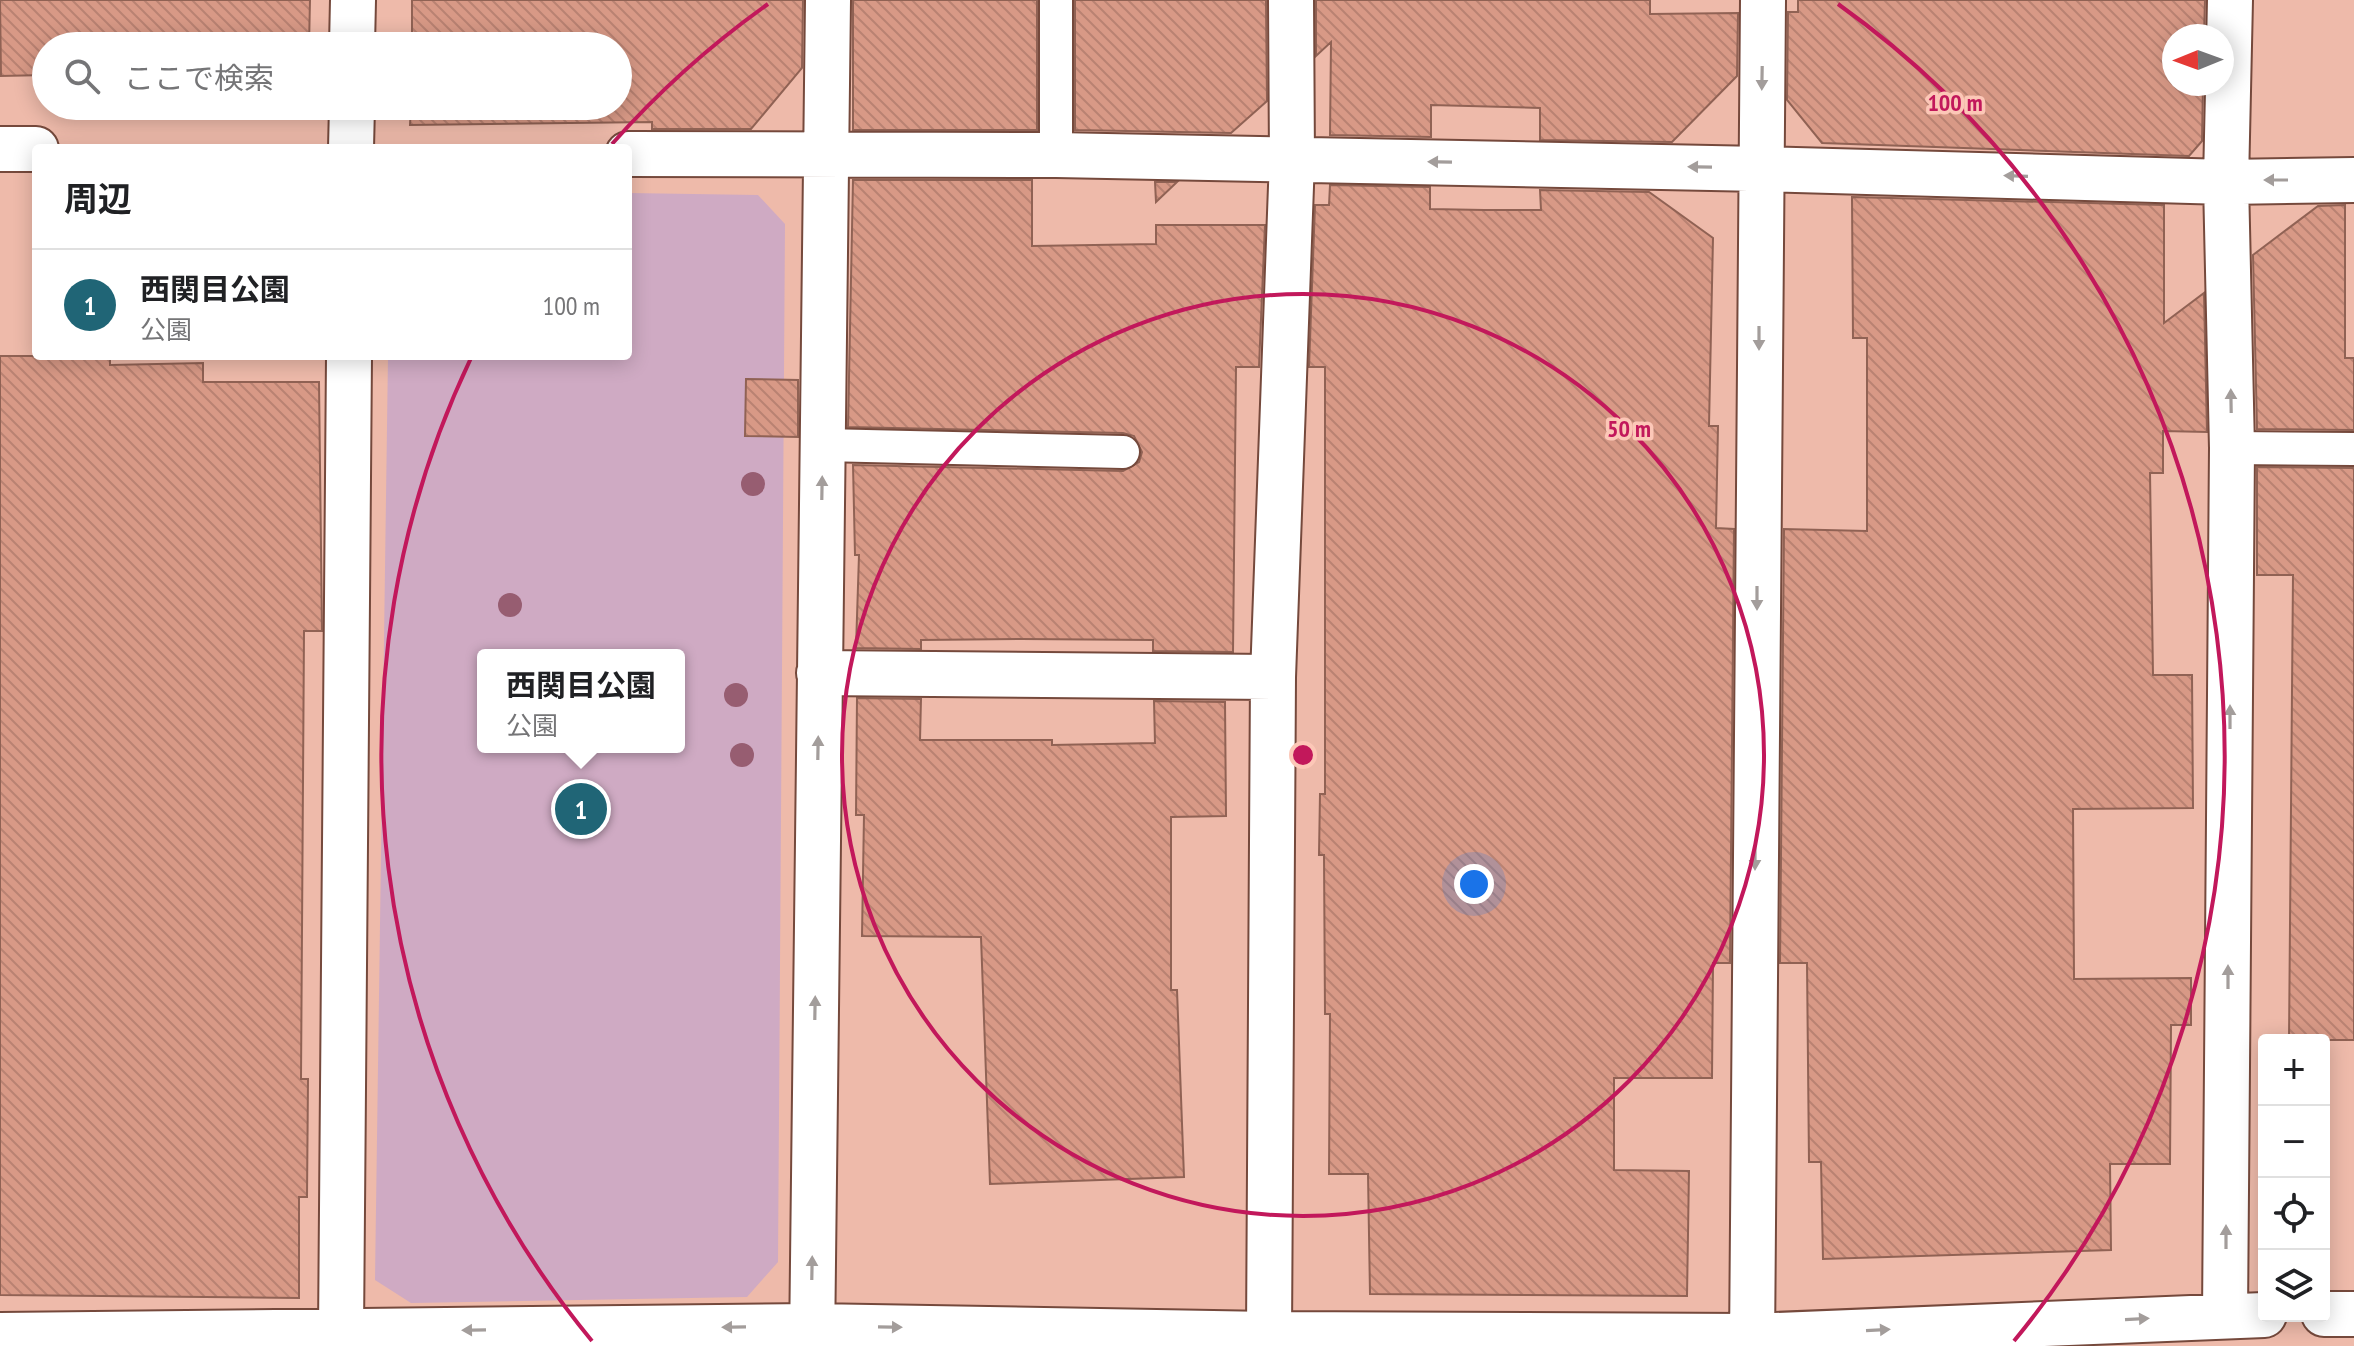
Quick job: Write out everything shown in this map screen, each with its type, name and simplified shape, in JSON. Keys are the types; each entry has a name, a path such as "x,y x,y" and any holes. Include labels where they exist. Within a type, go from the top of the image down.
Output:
{"street":[{"path":"352,32 353,0"},
{"path":"812,1336 819,673 829,155 828,0"},
{"path":"1269,1334 1273,677 1292,159 1291,0"},
{"path":"1752,1341 1763,0"},
{"path":"0,1335 341,1332 812,1336 1269,1334 1752,1341 2244,1315 2226,182 2230,0"},
{"path":"351,144 352,120"},
{"path":"0,149 32,149"},
{"path":"632,154 1056,155 2226,182 2354,180"},
{"path":"341,1332 349,360"},
{"path":"819,673 1273,677"},
{"path":"2330,1314 2354,1314"}],"lane":[{"path":"1056,0 1056,155"},
{"path":"823,445 1123,452"},
{"path":"2232,448 2354,449"}],"shaded area":[{"path":"632,193 758,195 785,224 778,1262 747,1297 411,1303 375,1280 388,360 632,360"}],"building":[{"path":"0,0 310,0 309,32 32,32 32,75 1,76"},
{"path":"412,0 803,0 802,68 751,129 652,129 652,122 410,125 410,120 632,120 632,32 412,32"},
{"path":"853,0 1037,0 1037,130 853,130"},
{"path":"1075,0 1266,0 1267,101 1231,133 1075,130"},
{"path":"1316,0 1650,0 1650,14 1738,13 1737,76 1672,142 1540,140 1540,108 1431,105 1431,137 1330,135 1331,42 1316,56"},
{"path":"1798,0 2205,0 2204,24 2162,24 2162,96 2203,96 2202,141 2189,156 1822,143 1787,100 1788,12 1798,12"},
{"path":"853,180 1032,180 1032,246 1156,244 1156,225 1265,225 1259,367 1236,367 1233,652 1153,651 1153,640 921,640 921,649 856,648 859,555 855,555 853,465 1123,471 1139,462 1142,452 1134,436 1123,433 848,427"},
{"path":"1155,182 1177,182 1156,202"},
{"path":"1330,185 1430,187 1430,209 1541,210 1540,190 1649,192 1713,238 1709,426 1718,426 1716,528 1734,529 1730,963 1713,963 1712,1078 1614,1078 1614,1170 1689,1171 1687,1296 1370,1294 1368,1174 1329,1174 1330,1014 1325,1014 1324,855 1319,855 1320,794 1325,794 1325,367 1309,367 1315,205 1329,205"},
{"path":"1852,197 2164,205 2164,323 2204,293 2207,432 2163,431 2163,473 2150,473 2153,675 2192,675 2193,808 2073,809 2074,979 2191,978 2191,1025 2171,1025 2170,1164 2110,1164 2111,1250 1823,1259 1821,1162 1809,1162 1807,963 1780,963 1784,529 1867,531 1867,338 1853,338"},
{"path":"2345,205 2345,358 2354,358 2354,430 2257,429 2253,255 2318,206"},
{"path":"0,356 32,356 32,360 110,360 110,365 203,363 203,382 319,382 322,631 304,631 301,1079 308,1079 307,1197 299,1197 299,1298 0,1295"},
{"path":"746,379 798,380 798,437 745,436"},
{"path":"2257,467 2354,468 2354,1040 2330,1040 2330,1034 2289,1034 2293,575 2257,575"},
{"path":"857,698 921,699 920,740 1052,740 1052,745 1155,743 1154,701 1225,702 1226,816 1171,817 1171,990 1177,990 1184,1177 990,1184 981,937 862,936 864,815 856,815"}],"place":[{"name":"西関目公園","path":"581,809"}]}
